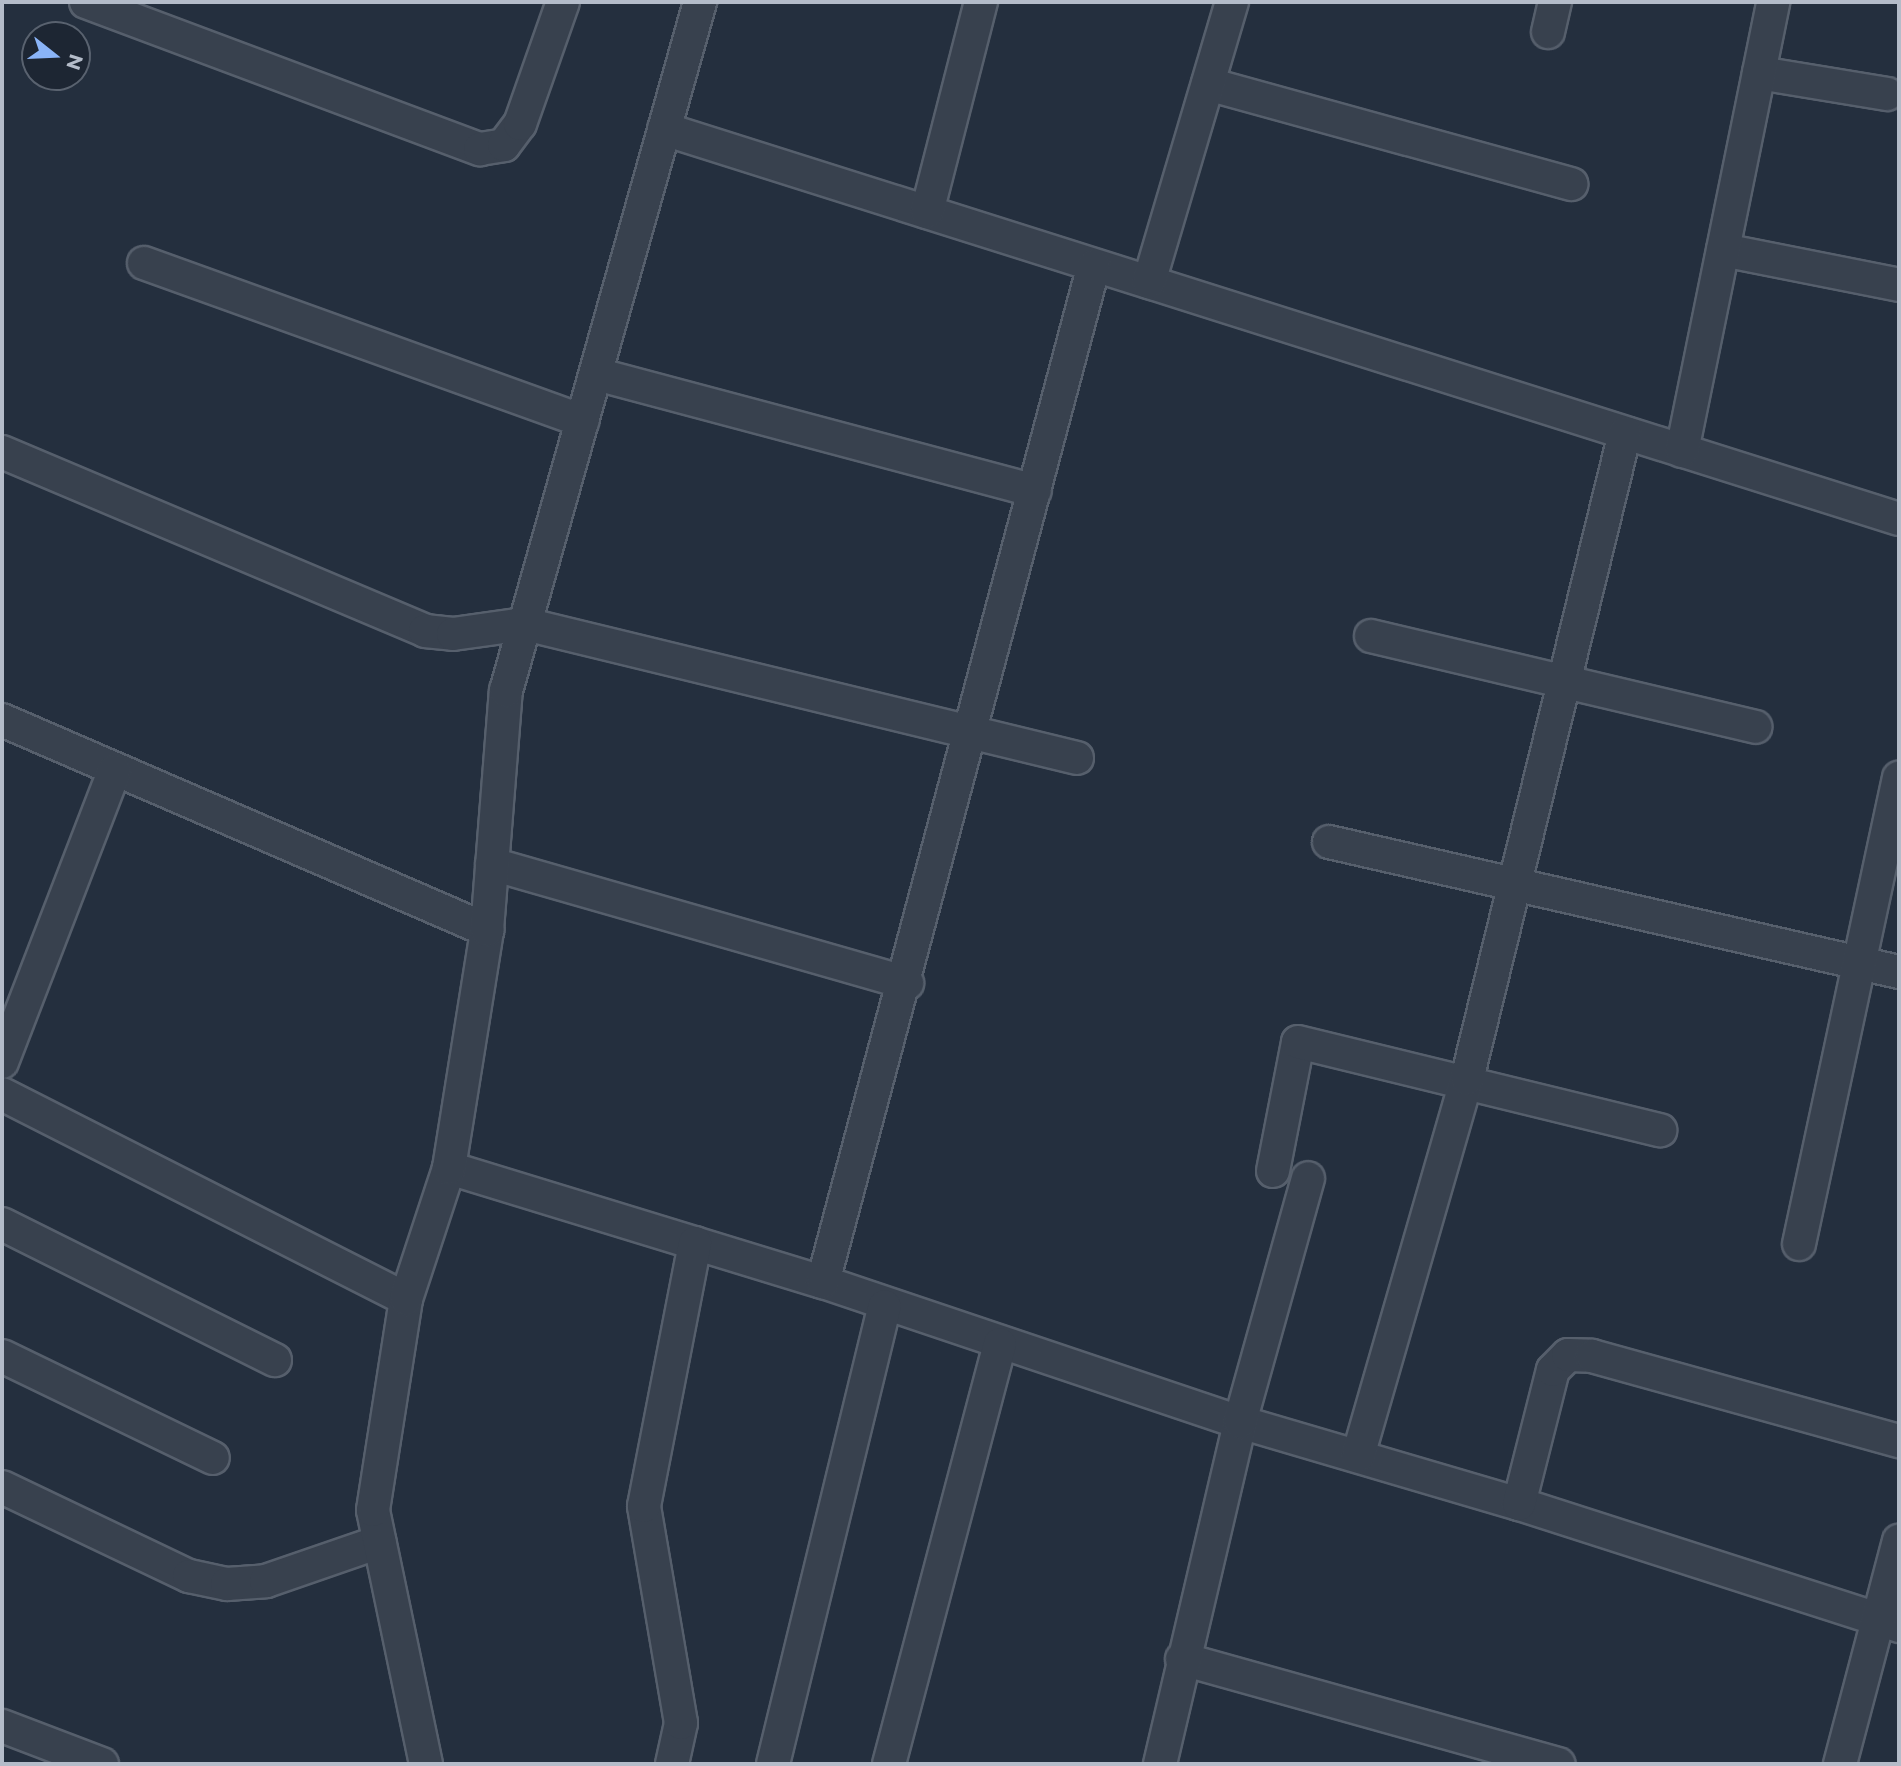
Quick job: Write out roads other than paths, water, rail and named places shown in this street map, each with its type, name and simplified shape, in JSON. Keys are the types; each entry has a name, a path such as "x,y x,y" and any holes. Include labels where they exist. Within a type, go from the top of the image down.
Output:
{"street":[{"path":"86,2 480,149 504,145 520,124 564,2"},
{"path":"426,1764 373,1510 406,1299 449,1168 487,930 506,691 700,2"},
{"path":"927,212 981,2"},
{"path":"1149,282 1232,2"},
{"path":"1682,451 1773,2"},
{"path":"1759,73 1887,94"},
{"path":"1208,84 1572,184"},
{"path":"664,129 1899,519"},
{"path":"1723,250 1899,285"},
{"path":"144,263 582,421"},
{"path":"823,1282 906,983 1094,265"},
{"path":"596,374 1035,491"},
{"path":"1359,1457 1467,1079 1625,433"},
{"path":"2,452 425,631 453,634 525,624 1077,758"},
{"path":"1371,636 1564,679 1755,727"},
{"path":"2,720 114,771 487,930"},
{"path":"2,1062 114,771"},
{"path":"1799,1244 1899,778"},
{"path":"1329,842 1516,881 1899,972"},
{"path":"492,864 906,983"},
{"path":"1273,1171 1298,1042 1467,1079 1660,1130"},
{"path":"2,1094 406,1299"},
{"path":"449,1168 823,1282 885,1306 1240,1422 1519,1504 1889,1623"},
{"path":"1160,1764 1182,1659 1240,1422 1308,1178"},
{"path":"2,1224 275,1360"},
{"path":"673,1764 681,1723 644,1506 695,1243"},
{"path":"773,1764 885,1306"},
{"path":"889,1764 1000,1343"},
{"path":"1519,1504 1553,1370 1568,1355 1592,1356 1899,1441"},
{"path":"2,1356 213,1458"},
{"path":"2,1487 189,1576 227,1584 266,1581 379,1542"},
{"path":"1840,1764 1889,1623 1899,1541"},
{"path":"1182,1659 1559,1764"},
{"path":"2,1726 102,1764"}]}
